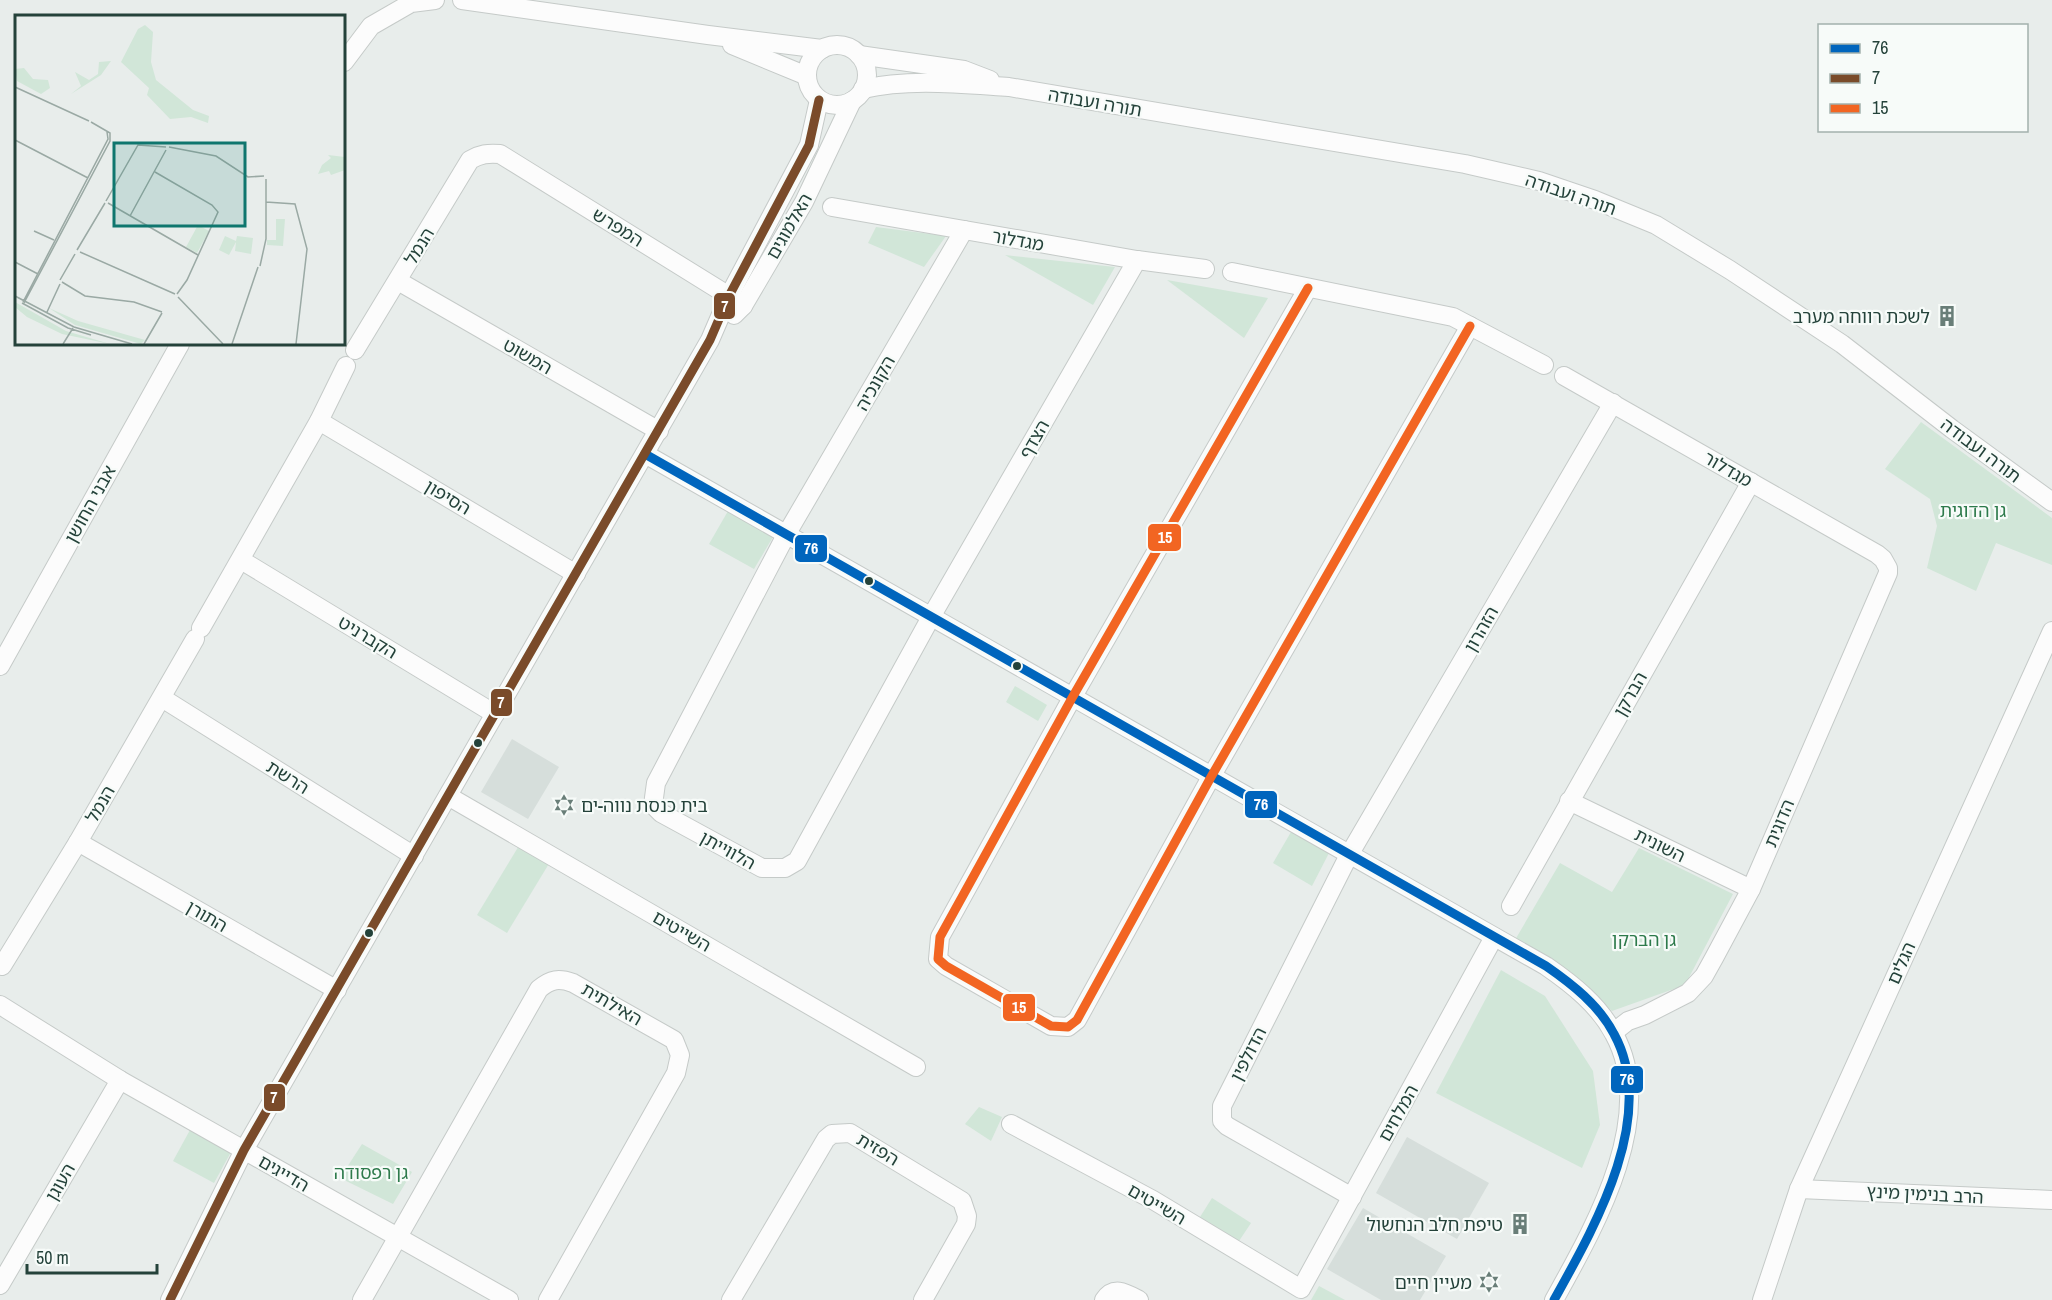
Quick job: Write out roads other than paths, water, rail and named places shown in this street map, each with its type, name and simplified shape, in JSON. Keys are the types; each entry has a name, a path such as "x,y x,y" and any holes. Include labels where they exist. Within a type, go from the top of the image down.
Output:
{"street":[{"path":"345,61 371,26 411,3 435,0"},
{"path":"462,0 822,49"},
{"path":"708,35 807,76"},
{"path":"831,46 842,46 859,55 867,71 858,95 836,105 819,100 808,86 810,60 822,49 831,46"},
{"name":"תורה ועבודה","path":"859,55 964,70 1009,87"},
{"name":"תורה ועבודה","path":"858,95 885,84 1009,87 1465,164 1539,181 1595,200 1656,225 1809,321 2052,502"},
{"name":"האלמוגים","path":"170,1300 244,1150 710,340 804,202 836,131 858,95"},
{"name":"האלמוגים","path":"736,301 809,145 819,100"},
{"name":"המפרש","path":"490,153 500,154 736,301"},
{"name":"הנמל","path":"2,966 162,698 319,421 351,358 470,160 490,153"},
{"name":"מגדלור","path":"832,207 1137,260 1205,269"},
{"name":"הקונכיה","path":"786,535 964,230"},
{"name":"הצדף","path":"931,617 1137,260"},
{"path":"1232,272 1453,317 1544,365"},
{"name":"המשוט","path":"398,281 658,431"},
{"path":"1308,288 1072,698 940,937 938,959 956,972 1051,1026 1068,1027 1077,1020 1211,777 1470,326"},
{"name":"אבני החושן","path":"0,666 179,345"},
{"name":"מגדלור","path":"1564,376 1877,554 1888,568"},
{"name":"הזהרון","path":"1350,855 1613,403"},
{"name":"הסיפון","path":"319,421 576,574"},
{"path":"645,454 1546,966 1571,983 1614,1032 1628,1079 1629,1109 1627,1130 1604,1204 1593,1230 1554,1300"},
{"name":"הברקן","path":"1511,906 1751,482"},
{"name":"הלווייתן","path":"786,535 656,783 653,805 661,813 762,868 785,868 797,861 931,617"},
{"name":"הקברניט","path":"241,560 495,714"},
{"name":"הדוגית","path":"1614,1032 1628,1021 1646,1015 1688,993 1704,976 1751,890 1888,573 1888,568"},
{"name":"הגלים","path":"1762,1300 1799,1189 2052,631"},
{"name":"הרשת","path":"162,698 414,856"},
{"name":"השייטים","path":"448,796 916,1067"},
{"name":"השונית","path":"1569,801 1751,890"},
{"name":"התורן","path":"78,842 337,990"},
{"name":"הדולפין","path":"1350,855 1221,1106 1221,1113 1222,1121 1227,1126 1352,1197"},
{"name":"המלחים","path":"1301,1289 1494,937"},
{"name":"האילתית","path":"362,1300 539,989 555,979 573,983 674,1040 680,1055 676,1073 548,1300"},
{"name":"הדייגים","path":"0,1005 120,1080 509,1300"},
{"name":"העוגן","path":"0,1285 120,1080"},
{"name":"השייטים","path":"1011,1124 1152,1200 1301,1289"},
{"name":"הפזית","path":"731,1300 826,1139 832,1134 850,1133 962,1201 966,1224 963,1233 923,1300"},
{"name":"הרב בנימין מינץ","path":"1799,1189 2052,1200"},
{"path":"1104,1300 1113,1292 1120,1291 1139,1300"}],"place":[{"name":"לשכת רווחה מערב","path":"1947,316"},
{"name":"בית כנסת נווה-ים","path":"564,805"},
{"name":"טיפת חלב הנחשול","path":"1520,1224"},
{"name":"מעיין חיים","path":"1489,1282"}],"park label":[{"name":"גן הדוגית","path":"1973,510"},
{"name":"גן הברקן","path":"1644,939"},
{"name":"גן רפסודה","path":"371,1172"}]}
